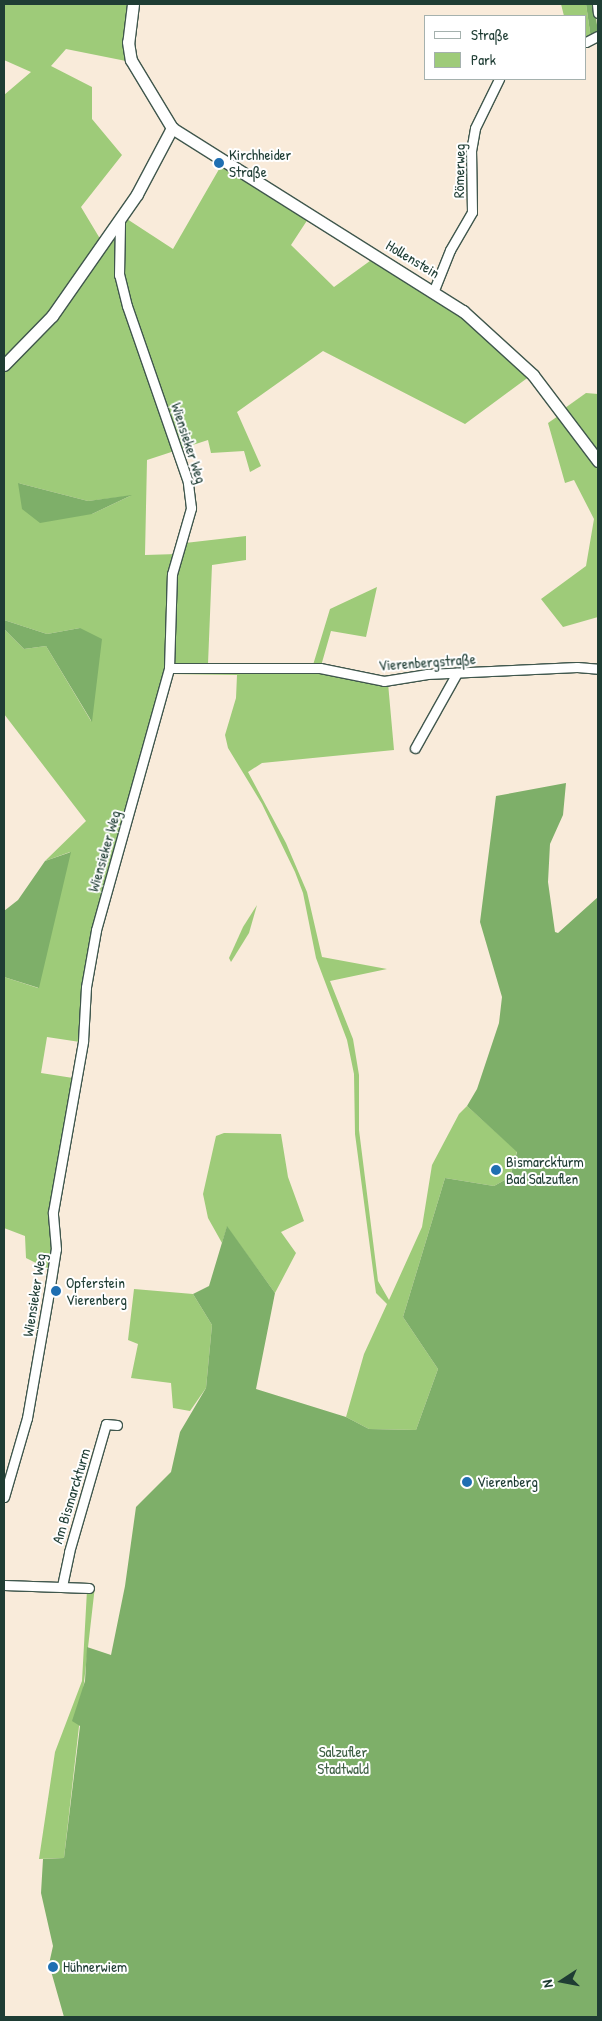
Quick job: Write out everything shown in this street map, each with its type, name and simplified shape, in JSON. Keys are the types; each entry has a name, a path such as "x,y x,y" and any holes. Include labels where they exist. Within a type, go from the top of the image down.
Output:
{"main road":[{"path":"4,365 52,316 120,221 154,167 172,128 131,60 128,42 134,4"},
{"name":"Hollenstein","path":"172,128 434,290 464,311 533,374 598,461"}],"street":[{"path":"597,4 598,13"},
{"name":"Römerweg","path":"434,290 450,250 472,212 471,151 475,128 499,80"},
{"name":"Wiensieker Weg","path":"4,1497 27,1418 50,1286 56,1249 53,1212 82,1046 86,987 96,930 169,668 172,574 192,508 191,492 127,306 119,275 120,221"},
{"name":"Vierenbergstraße","path":"169,668 320,668 384,681 458,673 577,667 598,669"},
{"path":"415,748 458,673"},
{"name":"Am Bismarckturm","path":"62,1586 68,1552 106,1424 117,1425"},
{"path":"4,1585 90,1588"}],"green space":[{"path":"4,4 131,4 126,61 66,49 51,66 92,87 92,119 122,155 81,207 102,242 49,314 4,361 4,95 31,72 4,60"},
{"path":"561,4 586,4 591,39 587,40 587,15 564,15"},
{"path":"586,4 594,4 598,32 591,39"},
{"path":"222,164 308,219 291,245 334,287 374,258 432,291 530,376 465,424 323,351 237,412 261,466 250,472 244,451 211,453 208,440 147,460 145,555 177,554 166,606 167,668 103,901 80,1042 47,1037 41,1073 73,1078 51,1210 53,1249 50,1270 26,1258 25,1236 4,1228 4,977 38,988 70,852 45,861 86,821 4,714 4,629 24,649 46,646 91,721 80,628 47,634 4,620 4,371 54,319 127,219 173,249","holes":["18,483 88,501 130,496 92,514"]},
{"path":"586,393 598,394 598,457 565,408"},
{"path":"561,414 598,468 598,617 563,627 541,599 586,566 594,519 574,480 565,483 548,423"},
{"path":"18,483 88,501 132,495 92,514 40,523 22,509"},
{"path":"246,536 246,560 212,565 208,664 313,665 330,609 377,587 366,637 331,631 321,666 388,683 394,750 262,763 248,772 286,843 307,892 322,957 387,969 330,981 353,1039 359,1075 359,1130 378,1281 389,1300 422,1227 432,1165 459,1114 467,1106 517,1151 510,1177 494,1186 445,1178 403,1317 438,1369 416,1430 369,1429 346,1417 364,1354 387,1304 376,1293 355,1134 354,1074 347,1040 316,958 303,893 295,872 262,804 228,748 225,735 236,698 237,675 170,674 175,578 185,543"},
{"path":"4,620 47,634 80,628 102,639 92,722 46,646 24,649 4,629"},
{"name":"Salzufler Stadtwald","path":"566,783 563,815 550,844 548,882 555,932 558,933 598,897 598,2017 64,2017 49,1964 53,1946 41,1893 43,1859 64,1858 80,1726 72,1721 85,1681 87,1647 111,1655 125,1586 136,1507 171,1472 180,1432 206,1388 212,1325 193,1294 209,1286 227,1226 275,1293 256,1389 346,1417 369,1429 416,1430 438,1369 403,1317 445,1178 494,1186 510,1177 517,1152 467,1106 477,1089 499,1023 502,997 480,922 496,796"},
{"path":"71,852 39,988 4,977 4,911 18,900 45,861"},
{"path":"257,905 249,933 231,962 229,958 243,927"},
{"path":"224,1133 281,1134 288,1177 304,1221 281,1232 296,1253 275,1293 227,1227 222,1243 208,1218 203,1194 216,1136"},
{"path":"134,1289 193,1294 212,1325 206,1388 190,1411 173,1408 171,1383 131,1378 138,1344 128,1340"},
{"path":"59,1583 95,1586 64,1858 39,1859 55,1752 82,1681 87,1590"}],"place":[{"name":"Kirchheider Straße","path":"219,163"},
{"name":"Bismarckturm Bad Salzuflen","path":"496,1170"},
{"name":"Opferstein Vierenberg","path":"56,1291"},
{"name":"Vierenberg","path":"467,1482"},
{"name":"Hühnerwiem","path":"53,1967"}]}
